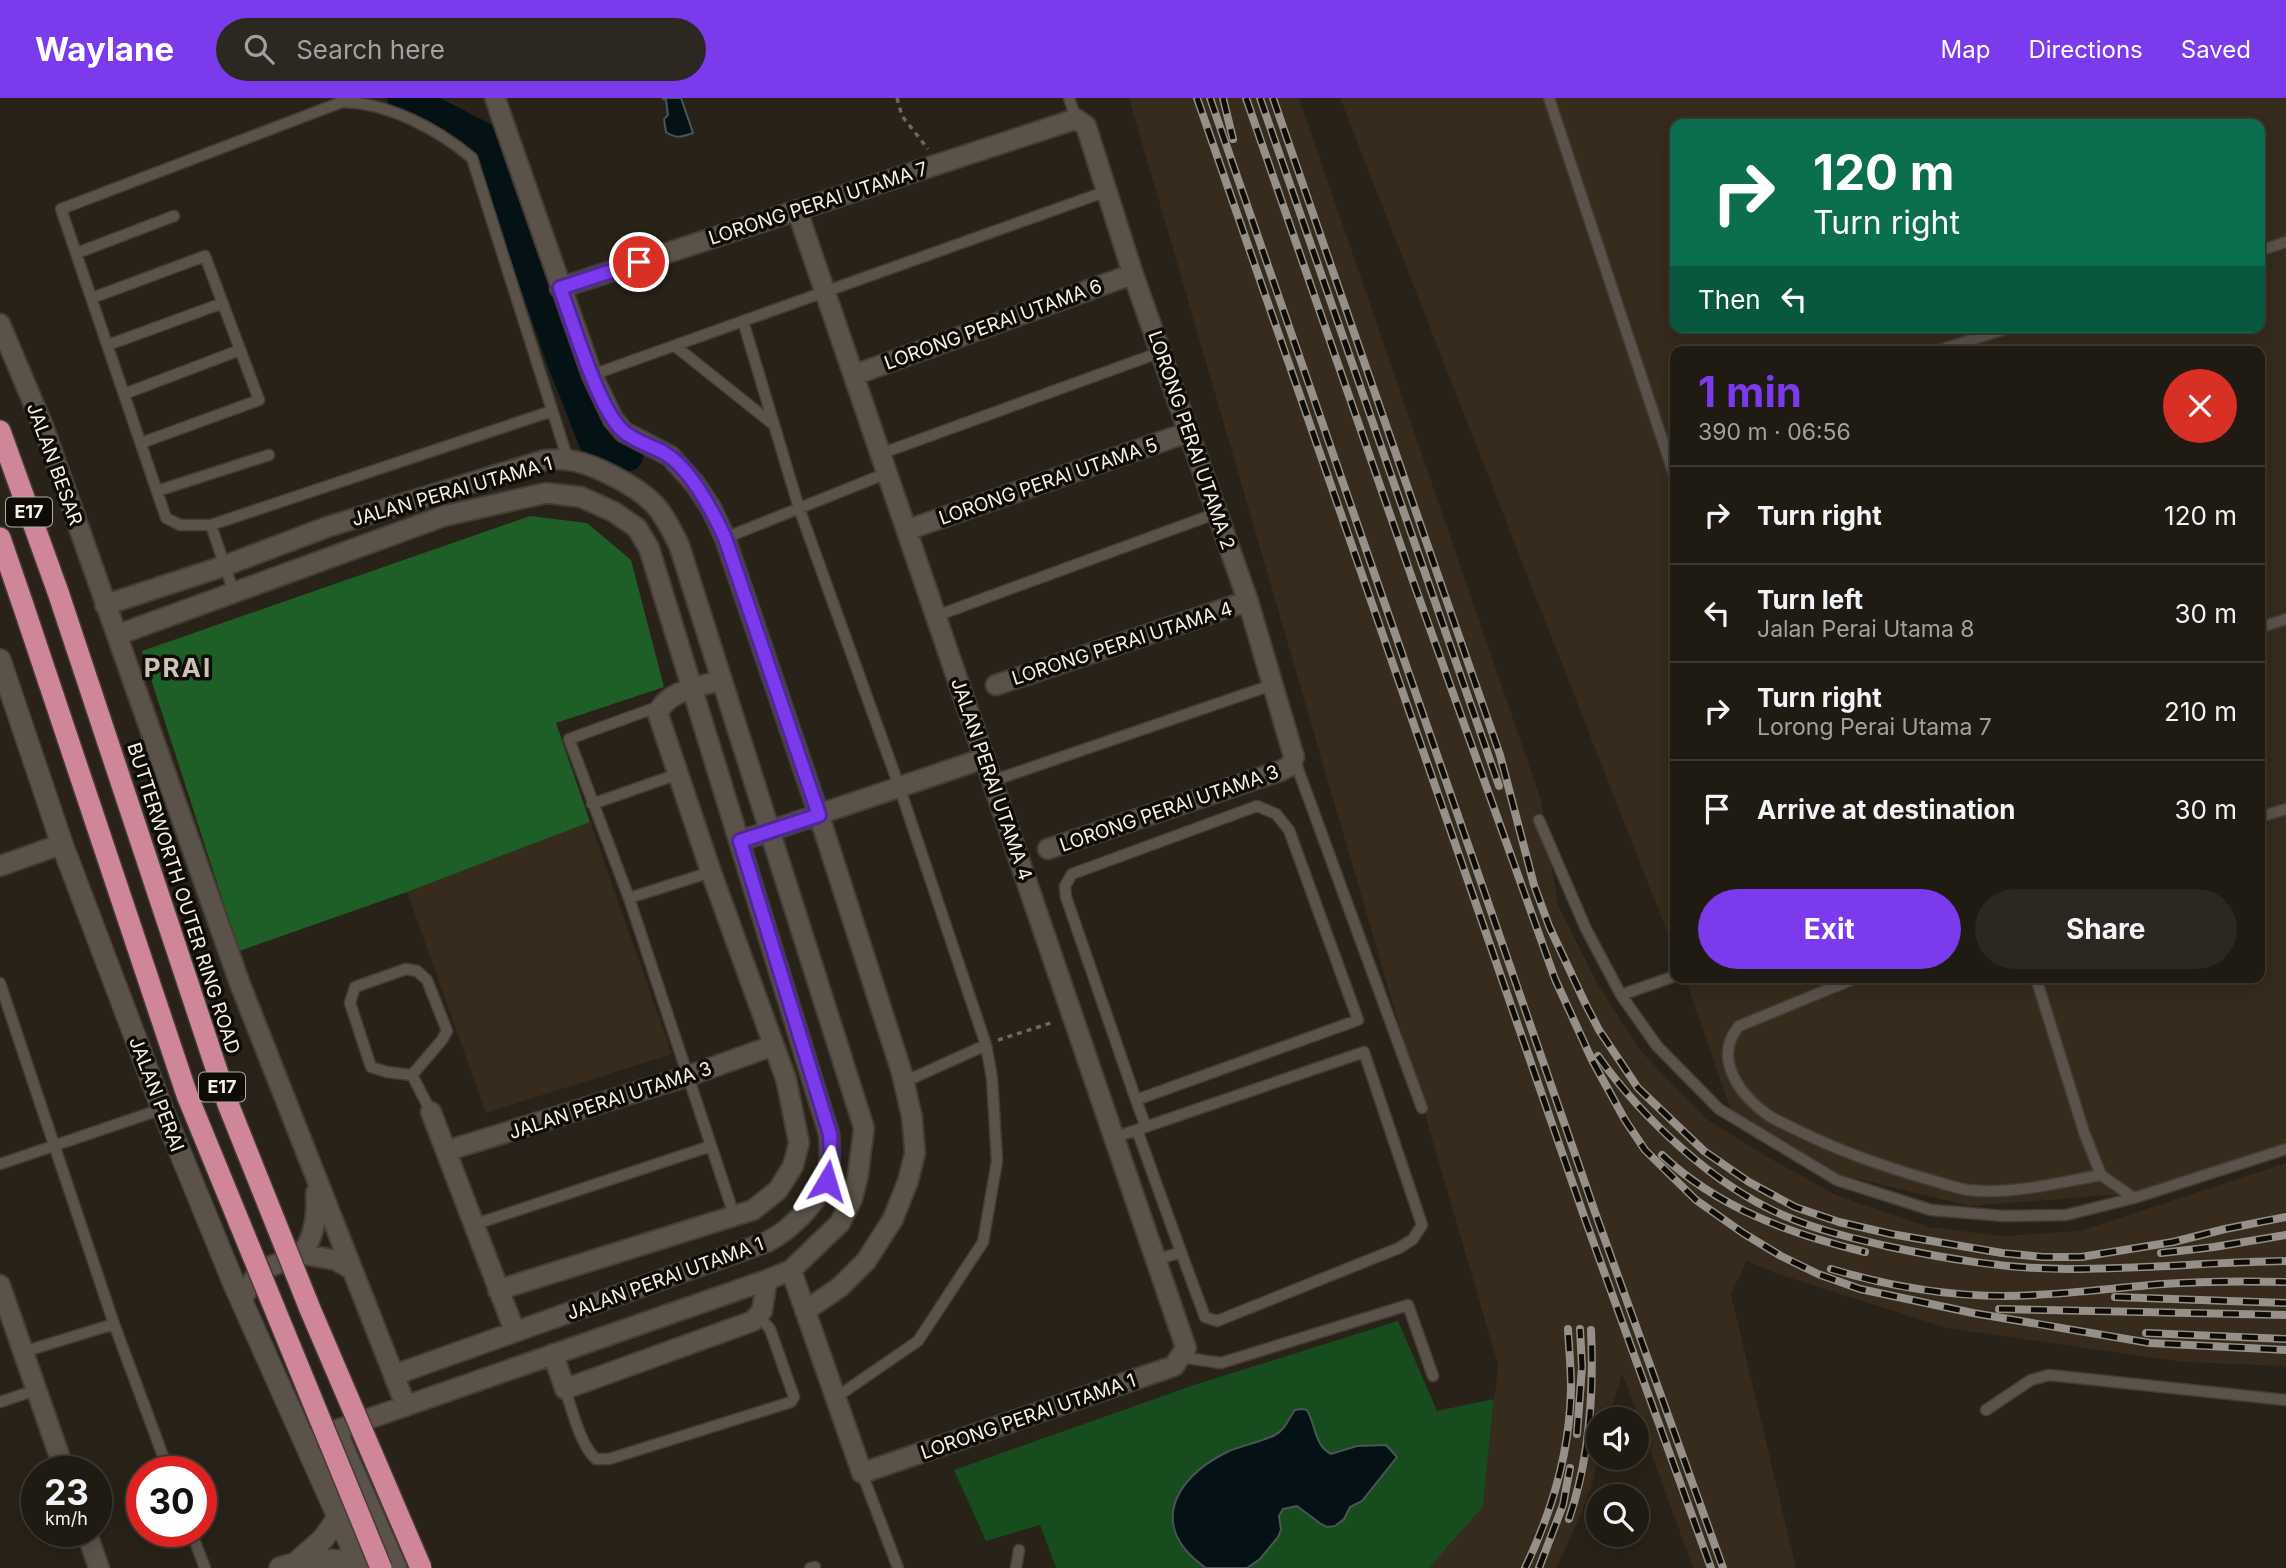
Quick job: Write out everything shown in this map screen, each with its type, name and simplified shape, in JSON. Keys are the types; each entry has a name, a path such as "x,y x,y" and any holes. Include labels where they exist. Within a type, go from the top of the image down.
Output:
{"highway":[{"name":"BUTTERWORTH OUTER RING ROAD","path":"0,431 58,593 228,1104 310,1310 421,1568"},
{"name":"E17","path":"0,538 187,1095 381,1568"}],"street":[{"path":"495,98 560,288 592,375 613,419 624,432 670,456 695,484 711,508 725,538 819,815 904,1082 912,1117 915,1153 908,1181 893,1219 866,1261 840,1287 805,1311"},
{"name":"LORONG PERAI UTAMA 7","path":"560,288 1076,119"},
{"name":"LORONG PERAI UTAMA 2","path":"1076,119 1086,126 1133,274 1248,601 1292,762"},
{"name":"JALAN PERAI UTAMA 4","path":"797,210 1115,1137 1183,1352"},
{"name":"LORONG PERAI UTAMA 6","path":"853,375 1133,274"},
{"name":"JALAN BESAR","path":"0,324 43,426 240,984 406,1406"},
{"name":"LORONG PERAI UTAMA 5","path":"906,530 1189,432"},
{"name":"JALAN PERAI UTAMA 1","path":"105,605 224,566 327,527 545,460 568,460 590,465 639,491 666,520 679,545 864,1128 852,1199 840,1223 791,1270 305,1441"},
{"name":"JALAN PERAI UTAMA 1","path":"117,635 444,516 546,493 581,497 614,512 637,528 649,548 830,1134 831,1157 827,1181 817,1200 786,1231 766,1242 394,1375"},
{"name":"LORONG PERAI UTAMA 4","path":"996,685 1248,601"},
{"name":"JALAN PERAI","path":"0,660 62,844 162,1108 242,1299 360,1566"},
{"path":"660,706 668,699 722,680"},
{"name":"JALAN PERAI UTAMA 1","path":"498,1290 753,1210 778,1190 793,1166 799,1143 786,1079 711,872 658,714 660,706"},
{"path":"740,841 985,758"},
{"name":"LORONG PERAI UTAMA 3","path":"1048,849 1292,762"},
{"path":"0,866 62,844"},
{"name":"JALAN PERAI UTAMA 3","path":"446,1152 688,1076 772,1046"},
{"path":"431,1112 472,1226 515,1332"},
{"path":"302,1254 315,1228 316,1182"},
{"path":"242,1299 255,1277 264,1269 302,1254 336,1260 351,1269"},
{"path":"791,1270 862,1473"},
{"name":"JALAN PERAI UTAMA 1","path":"759,1317 767,1280"},
{"path":"0,1285 59,1456"},
{"path":"554,1354 565,1389 759,1317"},
{"name":"LORONG PERAI UTAMA 1","path":"862,1473 1174,1366 1183,1352"},
{"path":"335,1430 396,1568"},
{"path":"289,1565 323,1539 338,1518"},
{"path":"92,1547 99,1568"},
{"path":"289,1565 331,1559 360,1566"}],"lane":[{"path":"1069,98 1076,119"},
{"path":"1549,98 1670,463"},
{"path":"552,411 211,524 180,525 166,518 61,209 342,102 363,103 412,120 457,145 472,158 568,460"},
{"path":"592,375 1107,191"},
{"path":"77,253 174,216"},
{"path":"2265,248 2286,242"},
{"path":"92,298 205,256 259,400 141,443"},
{"path":"107,345 223,303"},
{"path":"743,321 799,508 899,786 986,1045 992,1077 998,1161 984,1242 918,1342 835,1398"},
{"path":"1952,346 1993,333"},
{"path":"675,346 774,426"},
{"path":"124,394 240,350"},
{"path":"880,454 1161,352"},
{"path":"1663,443 1670,441"},
{"path":"157,491 269,455"},
{"path":"725,538 887,473"},
{"path":"936,617 1217,513"},
{"path":"211,524 234,593"},
{"path":"2265,626 2286,619"},
{"path":"992,781 1272,685"},
{"path":"660,706 569,739 629,898 734,1215"},
{"path":"1292,762 1422,1108"},
{"path":"592,804 678,774"},
{"path":"1115,1137 1142,1129 1364,1052 1422,1225 1413,1238 1399,1248 1217,1321 1205,1317 1181,1252 1142,1129 1136,1100 1066,897 1065,886 1072,874 1257,806 1276,814 1289,830 1358,1020 1136,1100"},
{"path":"2265,815 2286,809"},
{"path":"1539,820 1586,929 1621,995 1657,1046 1719,1109 1838,1180 1931,1210 2004,1216 2066,1214 2134,1198 2286,1149"},
{"path":"629,898 711,872"},
{"path":"406,969 417,971 427,979 447,1031 412,1075 370,1067 350,1003 355,987 406,969"},
{"path":"1621,995 1670,978"},
{"path":"0,983 114,1324 163,1456"},
{"path":"1844,983 1739,1026 1732,1034 1728,1065 1731,1073 1752,1101 1769,1116 1833,1148 1966,1190 2016,1190 2101,1175"},
{"path":"2038,983 2084,1132 2101,1175 2134,1198"},
{"path":"904,1082 986,1045"},
{"path":"412,1075 431,1112"},
{"path":"0,1164 162,1108"},
{"path":"472,1226 710,1146"},
{"path":"1156,1260 1181,1252"},
{"path":"1183,1352 1221,1363 1408,1305 1433,1376"},
{"path":"565,1389 576,1423 590,1454 596,1459 609,1459 791,1402 793,1397 770,1329 759,1317"},
{"path":"23,1352 114,1324"},
{"path":"1986,1410 2031,1380 2049,1375 2286,1400"},
{"path":"0,1402 36,1390"},
{"path":"862,1473 898,1568"},
{"path":"197,1547 205,1568"},
{"path":"1016,1568 1019,1550"}],"path":[{"path":"897,98 902,116 942,163"},
{"path":"986,1045 1073,1016"}],"shaded area":[{"path":"662,98 681,98 693,133 679,137 666,132 664,119 668,115 666,100"},
{"path":"1129,98 1299,98 1541,800 1558,905 1597,983 1640,1050 1705,1118 1836,1195 1929,1227 2002,1236 2080,1231 2286,1163 2286,1366 2182,1362 1947,1328 1778,1274 1747,1261 1731,1294 1796,1568 1693,1568 1649,1447 1649,1407 1634,1407 1622,1373 1612,1407 1586,1407 1586,1470 1596,1470 1592,1484 1586,1484 1586,1500 1556,1568 1429,1568 1483,1507 1498,1365"},
{"path":"1340,98 2286,98 2286,1145 2139,1193 1970,1206 1829,1172 1732,1113 1687,983 2265,983 2265,346 1670,346 1670,939"},
{"path":"590,822 672,1054 486,1113 407,892"},
{"path":"1295,1410 1307,1410 1318,1440 1331,1454 1357,1446 1386,1445 1397,1457 1362,1501 1350,1507 1344,1519 1335,1526 1327,1527 1321,1524 1297,1506 1283,1509 1279,1516 1281,1530 1278,1537 1260,1559 1247,1568 1206,1568 1188,1553 1177,1537 1173,1521 1174,1506 1181,1491 1207,1464 1231,1450 1279,1433"}],"green space":[{"path":"530,516 587,523 631,560 664,687 556,723 590,822 407,892 239,951 142,651"},
{"path":"1398,1321 1437,1411 1494,1399 1483,1507 1429,1568 1056,1568 1040,1525 986,1541 954,1470 1194,1385"}],"waterway":[{"path":"404,98 487,141 562,357 595,441 627,455"}],"railway":[{"path":"1197,98 1585,1219 1711,1568"},
{"path":"1210,98 1596,1215 1723,1568"},
{"path":"1223,98 1233,139"},
{"path":"1246,98 1413,581 1555,979 1592,1060 1645,1150 1696,1200 1743,1233 1818,1274 1860,1289 1973,1313 2150,1343 2286,1350"},
{"path":"1260,98 1499,786"},
{"path":"1273,98 1500,755 1534,885 1549,926 1599,1030 1638,1088 1704,1151 1749,1182 1795,1207 1839,1222 1891,1234 2002,1253 2081,1257 2173,1242 2286,1217"},
{"path":"1598,1056 1636,1103 1706,1169 1758,1203 1822,1230 1932,1255 2046,1269 2286,1261"},
{"path":"1662,1155 1707,1190 1757,1217 1810,1237 1865,1252"},
{"path":"2161,1253 2286,1235"},
{"path":"1831,1269 1917,1289 1982,1296 2044,1295 2194,1282 2286,1282"},
{"path":"2115,1297 2286,1303"},
{"path":"1999,1309 2286,1315"},
{"path":"1525,1568 1551,1503 1563,1458 1571,1388 1568,1329"},
{"path":"1577,1434 1582,1367 1580,1329"},
{"path":"1569,1519 1582,1472 1589,1425 1591,1330"},
{"path":"2146,1333 2286,1339"},
{"path":"1539,1568 1563,1505 1570,1468"}],"district":[{"name":"PRAI","path":"178,668"}],"route":[{"path":"639,262 560,288 592,375 613,419 624,432 670,456 695,484 711,508 725,538 819,815 740,841 830,1134 831,1157 827,1181"}]}
